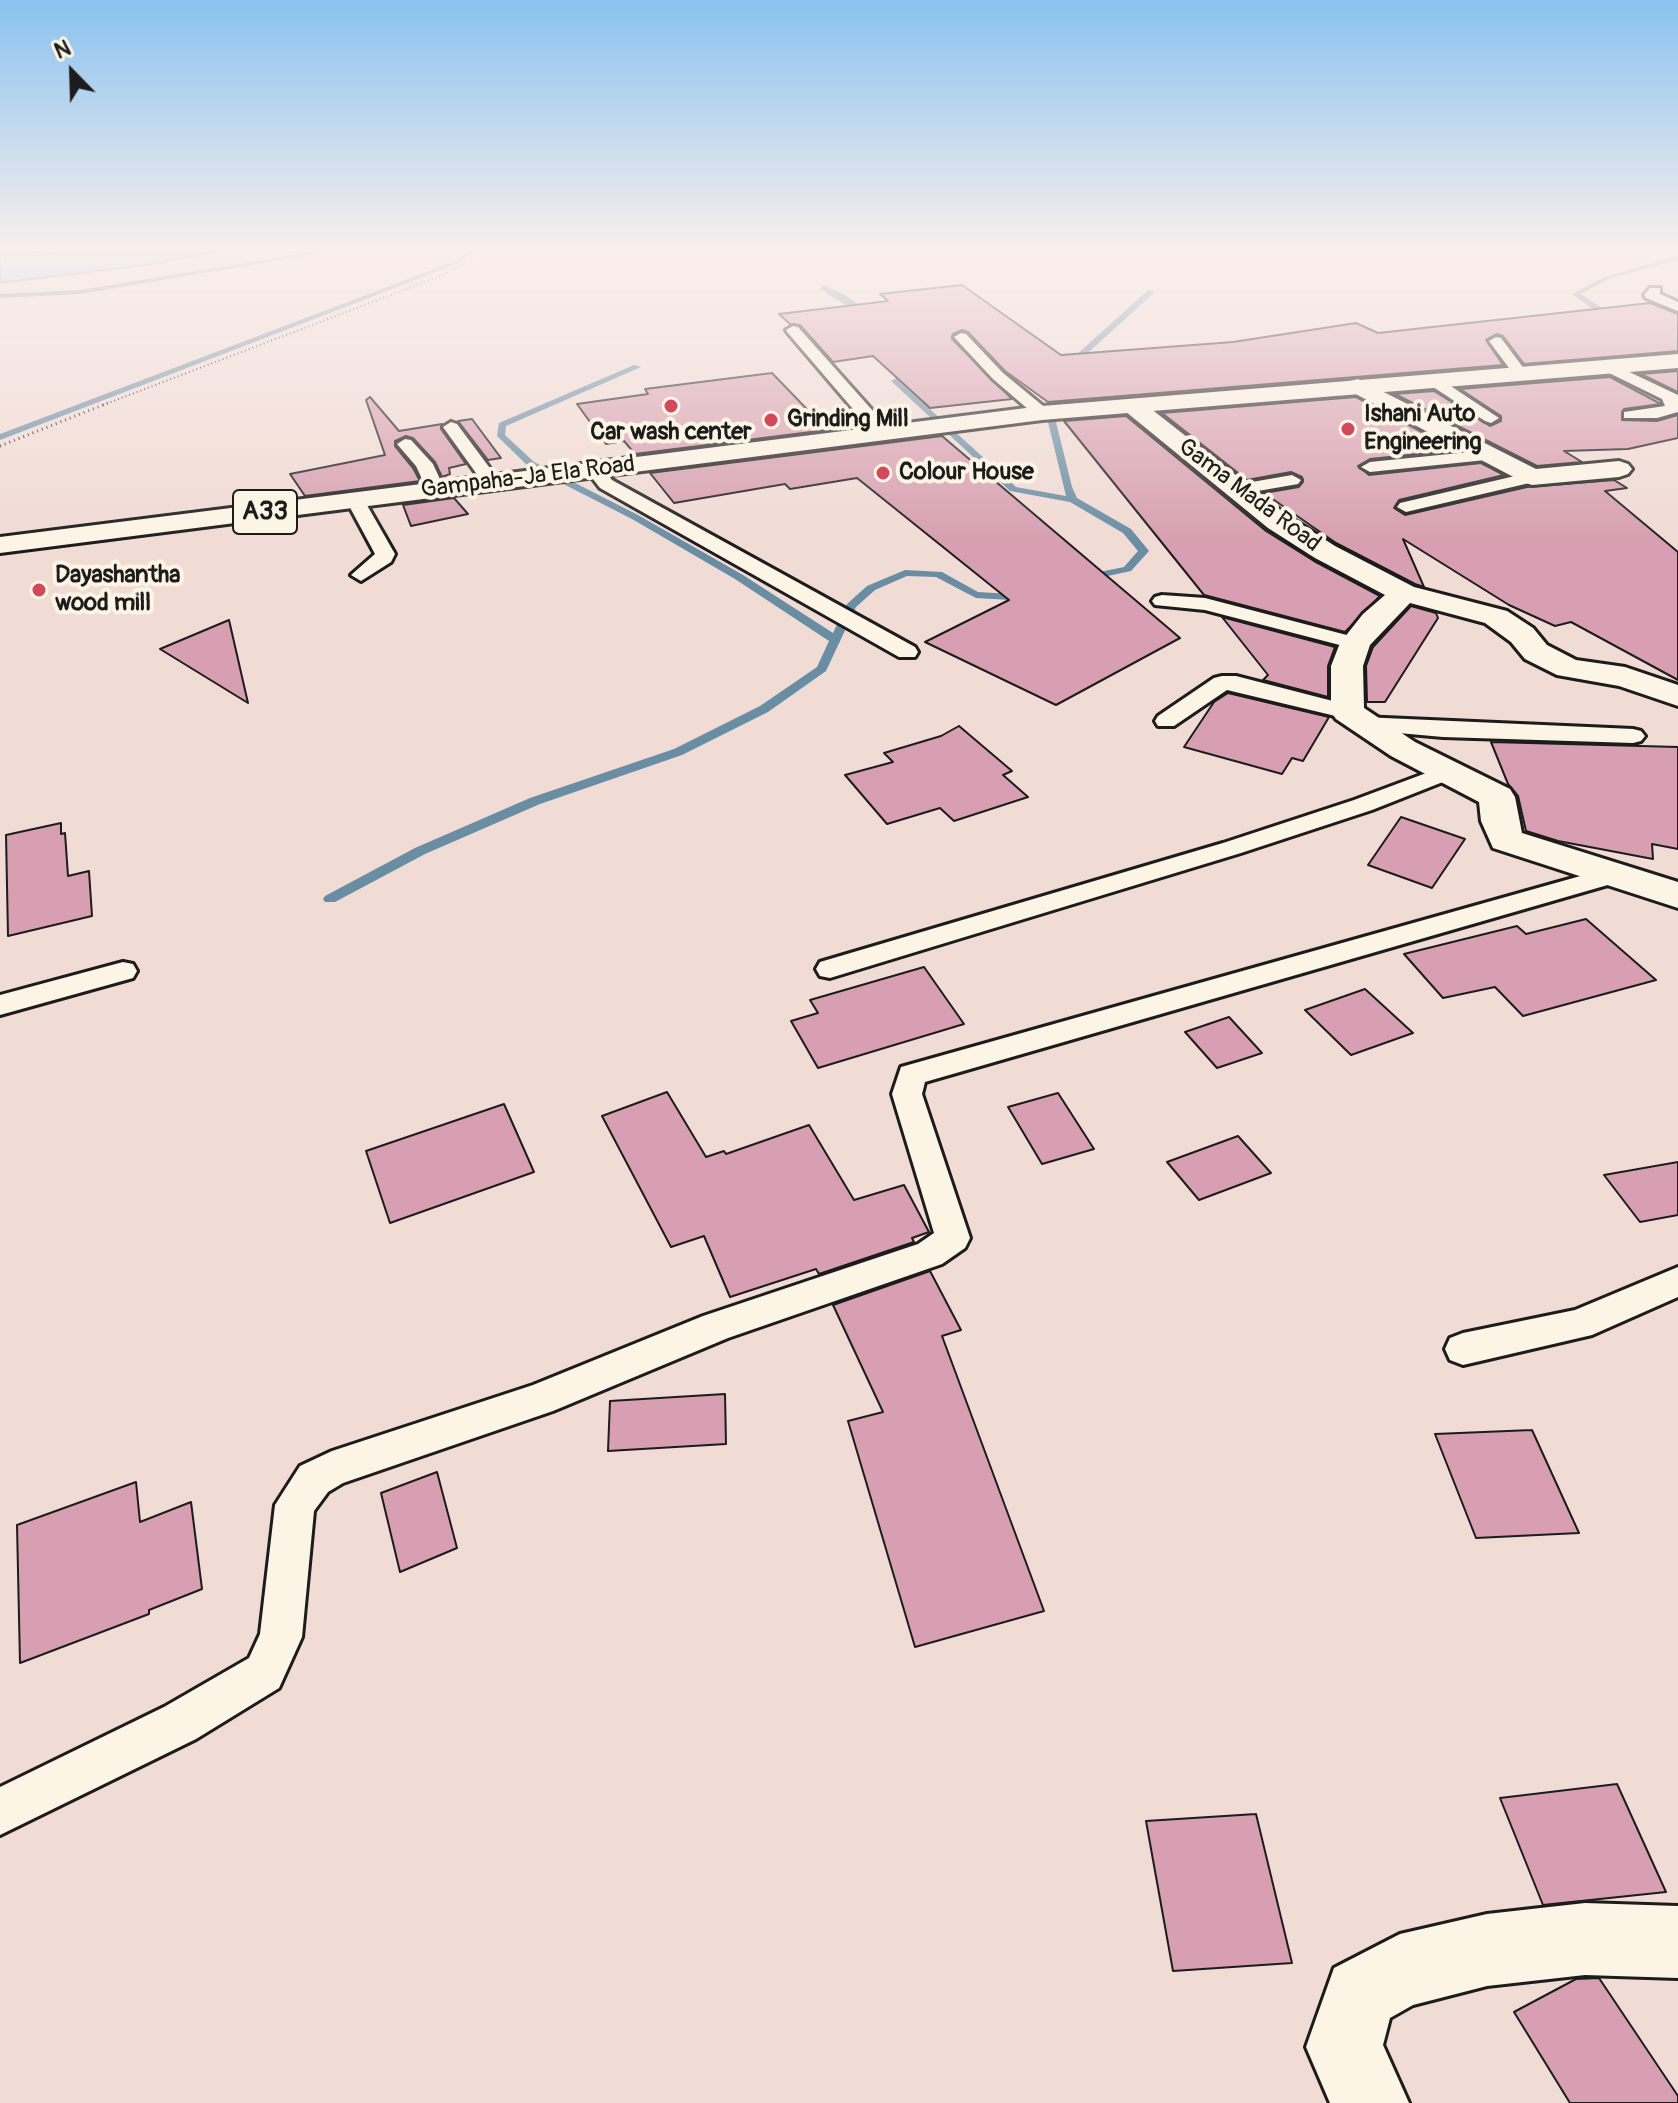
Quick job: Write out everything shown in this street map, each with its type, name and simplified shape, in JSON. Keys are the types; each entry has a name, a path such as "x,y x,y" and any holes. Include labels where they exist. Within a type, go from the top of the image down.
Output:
{"main road":[{"name":"Gampaha-Ja Ela Road","path":"0,545 1042,413 1673,362"},
{"path":"1358,386 1532,477 1619,469"},
{"name":"Gama Mada Road","path":"1133,406 1235,490 1325,552 1404,593 1496,617 1522,635 1536,652 1568,668 1625,677 1678,696"},
{"path":"1404,593 1374,620 1355,643 1347,666 1355,718 1445,773 1482,787 1497,797 1499,821 1506,840 1535,852 1616,874 1678,896"},
{"path":"1370,2103 1344,2047 1360,1994 1400,1971 1487,1950 1585,1939 1678,1942"}],"lane":[{"path":"807,346 883,433"},
{"path":"970,346 998,376 1042,413"},
{"path":"1500,346 1520,373"},
{"path":"1606,366 1673,400 1674,408 1630,415"},
{"path":"1432,380 1491,418"},
{"path":"451,427 492,483"},
{"path":"405,444 424,464 436,490"},
{"path":"1370,467 1489,455"},
{"path":"585,471 907,652"},
{"path":"1406,507 1532,477"},
{"path":"1235,490 1292,480"},
{"path":"355,500 385,554 361,575"},
{"path":"1162,601 1205,604 1355,643"},
{"path":"1166,721 1222,683 1236,683 1355,718 1443,730 1633,736"},
{"path":"830,969 1232,848 1363,805 1445,773"},
{"path":"0,1812 180,1723 264,1673 281,1637 295,1505 314,1479 332,1469 540,1399 716,1327 930,1254 953,1238 907,1094 912,1075 1616,874"},
{"path":"0,1005 123,971"},
{"path":"1463,1349 1579,1324 1678,1281"}],"path":[{"path":"0,446 253,346"}],"building":[{"path":"819,346 959,346 1012,399 930,408 873,356 833,362"},
{"path":"981,346 1048,346 1061,355 1178,346 1490,346 1503,365 1048,402 1005,371"},
{"path":"1511,346 1678,346 1678,351 1524,364"},
{"path":"1678,371 1678,392 1641,374"},
{"path":"772,373 827,430 635,454 624,441 606,444 577,404 648,394 645,389"},
{"path":"1610,377 1661,404 1624,409 1622,420 1657,421 1678,415 1678,438 1628,449 1564,451 1582,462 1537,466 1395,394 1434,391 1490,426 1501,421 1501,416 1460,389"},
{"path":"370,397 399,431 442,424 441,429 466,464 449,468 450,474 442,477 435,462 413,438 406,436 395,441 395,446 420,481 305,496 290,474 385,455 366,400"},
{"path":"1356,397 1456,450 1370,459 1358,466 1369,475 1481,463 1504,475 1399,500 1394,508 1405,515 1527,487 1614,480 1627,488 1605,491 1678,552 1678,680 1571,622 1555,626 1509,605 1403,539 1424,587 1415,584 1336,543 1264,493 1299,487 1302,477 1291,472 1247,480 1162,413"},
{"path":"1126,416 1266,531 1380,596 1345,632 1204,595 1064,421"},
{"path":"472,419 501,458 488,460 458,421"},
{"path":"942,436 1180,638 1056,705 925,642 1009,600 857,478 790,489 785,484 674,503 650,473"},
{"path":"454,498 468,514 411,526 403,505"},
{"path":"1411,606 1436,613 1438,618 1385,702 1367,702 1366,666 1373,647"},
{"path":"1222,617 1335,647 1328,666 1328,697 1263,680 1268,675"},
{"path":"229,620 248,703 160,649"},
{"path":"1228,693 1329,717 1303,761 1292,758 1282,774 1184,747 1214,702"},
{"path":"959,726 1012,771 1003,775 1028,797 954,821 940,808 887,824 845,775 893,762 884,753 941,736"},
{"path":"1491,742 1678,747 1678,849 1652,844 1653,859 1558,841 1526,831 1518,796 1508,784"},
{"path":"1401,817 1465,839 1432,888 1368,865"},
{"path":"61,823 61,834 65,833 68,876 89,871 92,916 8,936 6,835"},
{"path":"1586,919 1656,980 1523,1016 1495,987 1443,998 1404,954 1517,926 1526,934"},
{"path":"924,967 964,1024 818,1068 791,1021 818,1013 810,1000"},
{"path":"1365,989 1413,1033 1351,1055 1305,1010"},
{"path":"1229,1017 1262,1053 1217,1068 1185,1032"},
{"path":"667,1092 706,1157 724,1151 726,1154 809,1125 854,1200 904,1185 929,1232 912,1238 914,1242 819,1274 816,1269 730,1297 704,1236 671,1247 602,1116"},
{"path":"1058,1093 1094,1149 1042,1164 1008,1107"},
{"path":"504,1104 534,1172 390,1223 366,1151"},
{"path":"1238,1136 1271,1173 1199,1200 1167,1162"},
{"path":"1678,1162 1678,1215 1640,1222 1604,1175"},
{"path":"930,1271 961,1330 942,1336 1044,1611 915,1647 848,1421 883,1412 833,1305"},
{"path":"725,1394 726,1444 608,1451 610,1401"},
{"path":"1532,1430 1579,1533 1476,1538 1435,1434"},
{"path":"437,1472 457,1548 400,1572 381,1493"},
{"path":"136,1482 140,1522 191,1502 202,1589 149,1610 149,1614 20,1663 17,1525"},
{"path":"1617,1784 1666,1892 1543,1905 1500,1798"},
{"path":"1256,1814 1292,1963 1173,1971 1146,1821"},
{"path":"1599,1978 1678,2096 1678,2103 1570,2103 1514,2012 1576,1979"}],"waterway":[{"path":"0,437 238,346"},
{"path":"1073,500 1067,487 1052,422 1071,382 1077,358 1090,346"},
{"path":"637,367 502,425 501,436 531,464 635,517 739,577 834,639"},
{"path":"917,371 895,381 1013,489 1073,500"},
{"path":"1073,500 1127,531 1144,551 1127,569 1084,578"},
{"path":"330,899 420,851 535,801 678,752 764,709 822,669 851,606 871,588 905,573 938,574 976,595 1011,597 1023,594"}],"place":[{"name":"Car wash center","path":"671,406"},
{"name":"Grinding Mill","path":"771,420"},
{"name":"Ishani Auto Engineering","path":"1348,429"},
{"name":"Colour House","path":"883,473"},
{"name":"Dayashantha wood mill","path":"39,590"}]}
